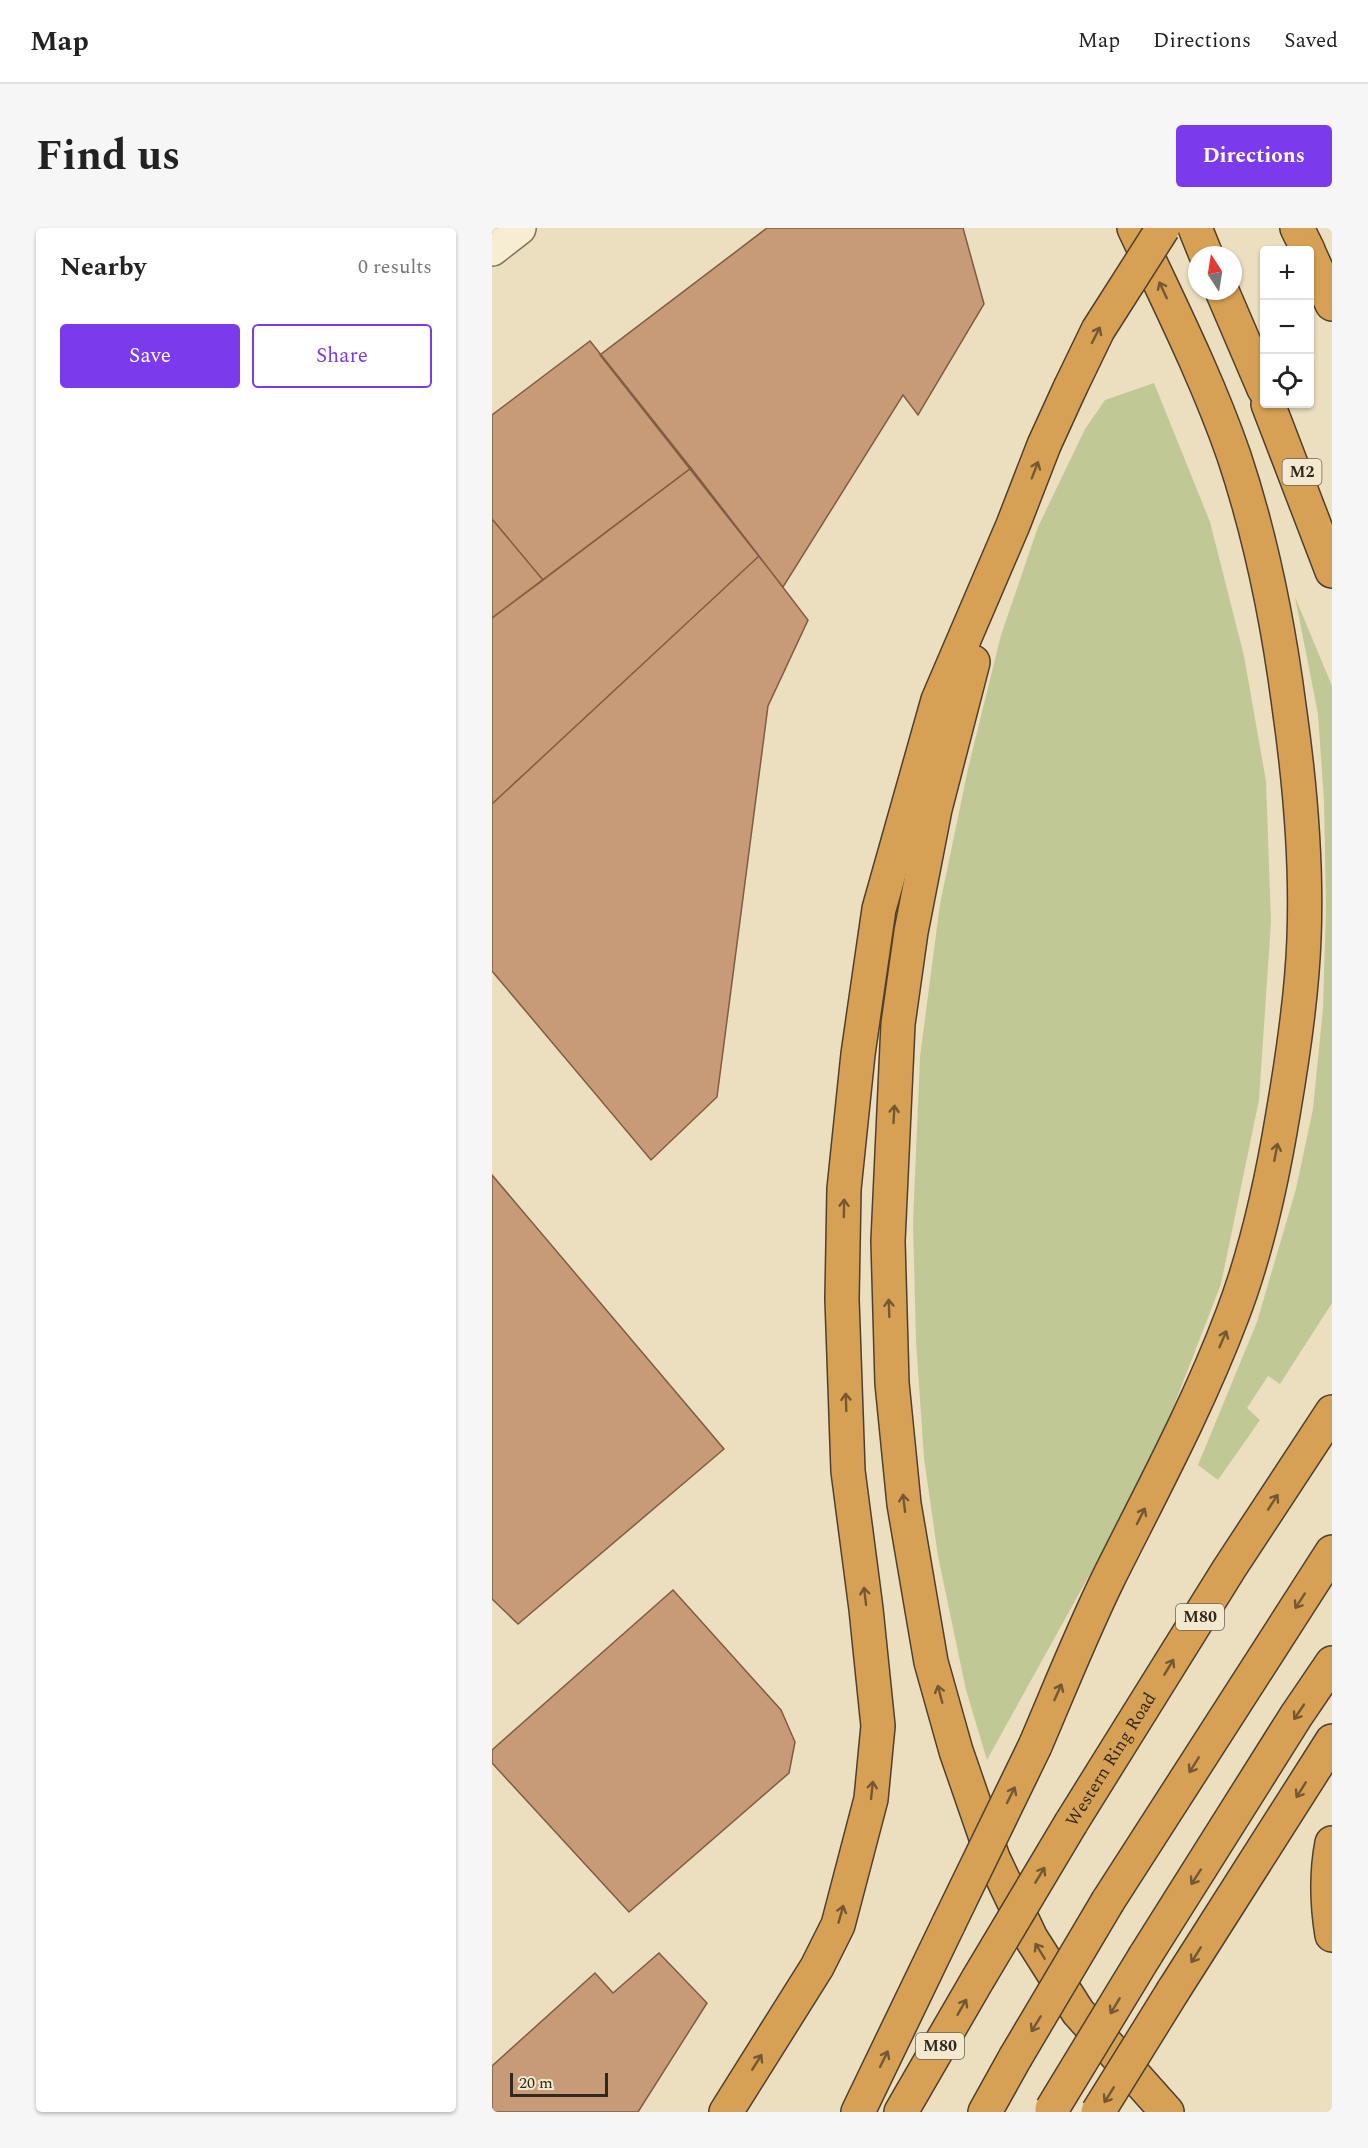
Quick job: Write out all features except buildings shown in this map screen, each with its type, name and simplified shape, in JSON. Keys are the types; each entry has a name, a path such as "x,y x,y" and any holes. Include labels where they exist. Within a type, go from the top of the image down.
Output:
{"highway":[{"path":"858,2112 1035,1746 1108,1580 1160,1477 1233,1314 1259,1229 1277,1152 1290,1075 1304,941 1305,883 1301,804 1283,663 1271,598 1247,499 1233,453 1188,343 1134,228"},
{"path":"726,2112 817,1967 838,1924 871,1799 878,1726 848,1471 842,1299 844,1189 858,1054 879,909 938,700 1070,388 1098,330 1163,228"},
{"path":"1195,228 1202,246"},
{"path":"1297,228 1306,246"},
{"path":"1314,264 1332,304"},
{"path":"1226,300 1260,379"},
{"path":"1244,343 1260,385"},
{"path":"1271,408 1332,571"},
{"name":"M2","path":"1271,408 1332,540"},
{"path":"1013,525 966,687 935,809 911,932 898,1024 888,1241 894,1405 904,1504 931,1662 956,1750 993,1857 1031,1938 1078,2012 1167,2112"},
{"name":"Western Ring Road","path":"901,2112 1071,1823 1228,1569 1332,1412"},
{"path":"985,2112 1108,1901 1332,1552"},
{"path":"1052,2111 1145,1956 1296,1716 1332,1663"},
{"path":"1098,2112 1332,1741"},
{"path":"1332,1843 1328,1864 1327,1906 1332,1935"}],"street":[{"path":"492,249 519,228"}],"green space":[{"path":"1154,383 1210,522 1244,656 1266,781 1271,922 1259,1100 1221,1284 1152,1462 987,1760 966,1690 938,1556 924,1458 916,1341 913,1222 920,1057 940,904 968,769 1001,635 1038,527 1085,429 1105,400"},
{"path":"1295,597 1332,686 1332,1303 1280,1384 1268,1376 1247,1408 1260,1420 1218,1480 1198,1465 1257,1322 1296,1189 1313,1109 1323,1008 1326,906 1324,801 1318,714"}]}
